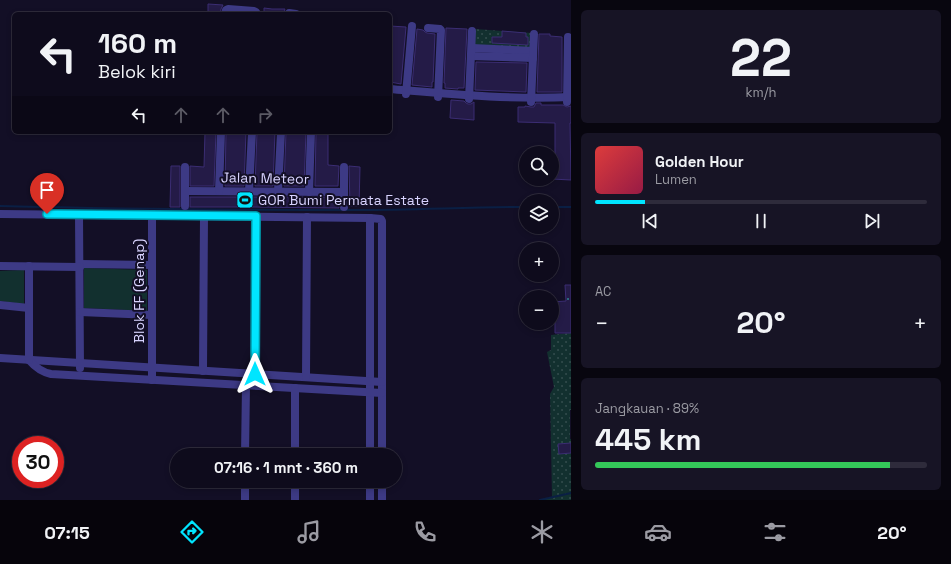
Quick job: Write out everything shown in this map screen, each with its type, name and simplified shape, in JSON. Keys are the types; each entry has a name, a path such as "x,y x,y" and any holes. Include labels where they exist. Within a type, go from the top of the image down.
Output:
{"street":[{"path":"226,12 228,9 256,12"},
{"path":"406,92 412,26"},
{"path":"428,28 442,30 438,95"},
{"path":"469,97 472,31"},
{"path":"532,100 534,34"},
{"path":"392,89 438,95 511,100 569,100 568,37"},
{"path":"471,52 533,54"},
{"path":"392,93 406,92"},
{"path":"219,191 221,134"},
{"path":"249,191 252,134"},
{"path":"278,191 281,134"},
{"path":"309,192 311,134"},
{"path":"185,167 185,206"},
{"path":"344,167 344,207"},
{"name":"Jalan Meteor","path":"185,191 344,192"},
{"path":"0,214 380,218 382,221 382,448"},
{"path":"79,214 81,376"},
{"name":"Blok FF (Genap)","path":"152,215 152,380"},
{"path":"203,371 204,216"},
{"path":"254,386 256,216"},
{"path":"306,217 306,377"},
{"path":"370,218 370,448"},
{"path":"0,266 152,265"},
{"path":"29,266 29,360 36,368 46,373 382,393"},
{"path":"370,294 382,294"},
{"path":"0,305 29,308"},
{"path":"80,312 152,315"},
{"path":"0,358 382,382"},
{"path":"245,448 246,385"},
{"path":"294,388 295,448"},
{"path":"245,488 245,500"},
{"path":"295,488 295,500"},
{"path":"370,488 370,500"},
{"path":"382,488 382,500"}],"green space":[{"path":"475,29 532,33 531,48 474,46"},
{"path":"84,268 147,270 147,311 84,308"},
{"path":"24,270 24,304 0,301 0,271"},
{"path":"571,333 571,500 540,500 552,497 550,394 554,387 547,352 551,350 551,335"}],"building":[{"path":"208,4 223,5 220,12 208,12"},
{"path":"264,8 285,9 284,12 264,12"},
{"path":"392,26 406,27 401,84 392,82"},
{"path":"446,28 467,29 464,88 445,88"},
{"path":"417,29 435,34 432,87 412,85"},
{"path":"502,31 526,33 526,37 528,37 528,45 492,43 492,37 502,37"},
{"path":"539,34 550,34 550,36 562,37 562,92 537,92"},
{"path":"476,62 527,63 526,92 475,90"},
{"path":"451,100 464,101 468,104 474,102 474,120 450,118"},
{"path":"536,103 541,103 541,105 571,106 571,180 559,179 559,146 555,146 555,123 518,122 518,107 534,107"},
{"path":"205,134 216,134 214,186 190,186 190,166 204,167"},
{"path":"226,134 246,134 244,186 225,186"},
{"path":"257,134 275,134 273,186 255,186"},
{"path":"286,134 306,134 304,186 284,186"},
{"path":"316,134 328,134 328,165 339,166 338,186 315,186"},
{"path":"171,166 180,166 180,207 170,207"},
{"path":"349,166 360,167 359,206 350,206"},
{"path":"190,197 239,197 239,207 190,207"},
{"path":"251,197 338,197 339,208 251,207"},
{"path":"565,285 571,285 571,333 555,333 555,330 559,330 559,302 566,301"},
{"path":"571,443 571,453 559,454 558,444"}],"waterway":[{"path":"0,206 135,209 315,210 519,207"},
{"path":"559,207 571,207"},
{"path":"540,500 571,493"}],"place":[{"name":"GOR Bumi Permata Estate","path":"245,200"}],"route":[{"path":"47,214 256,216 255,374"}]}
